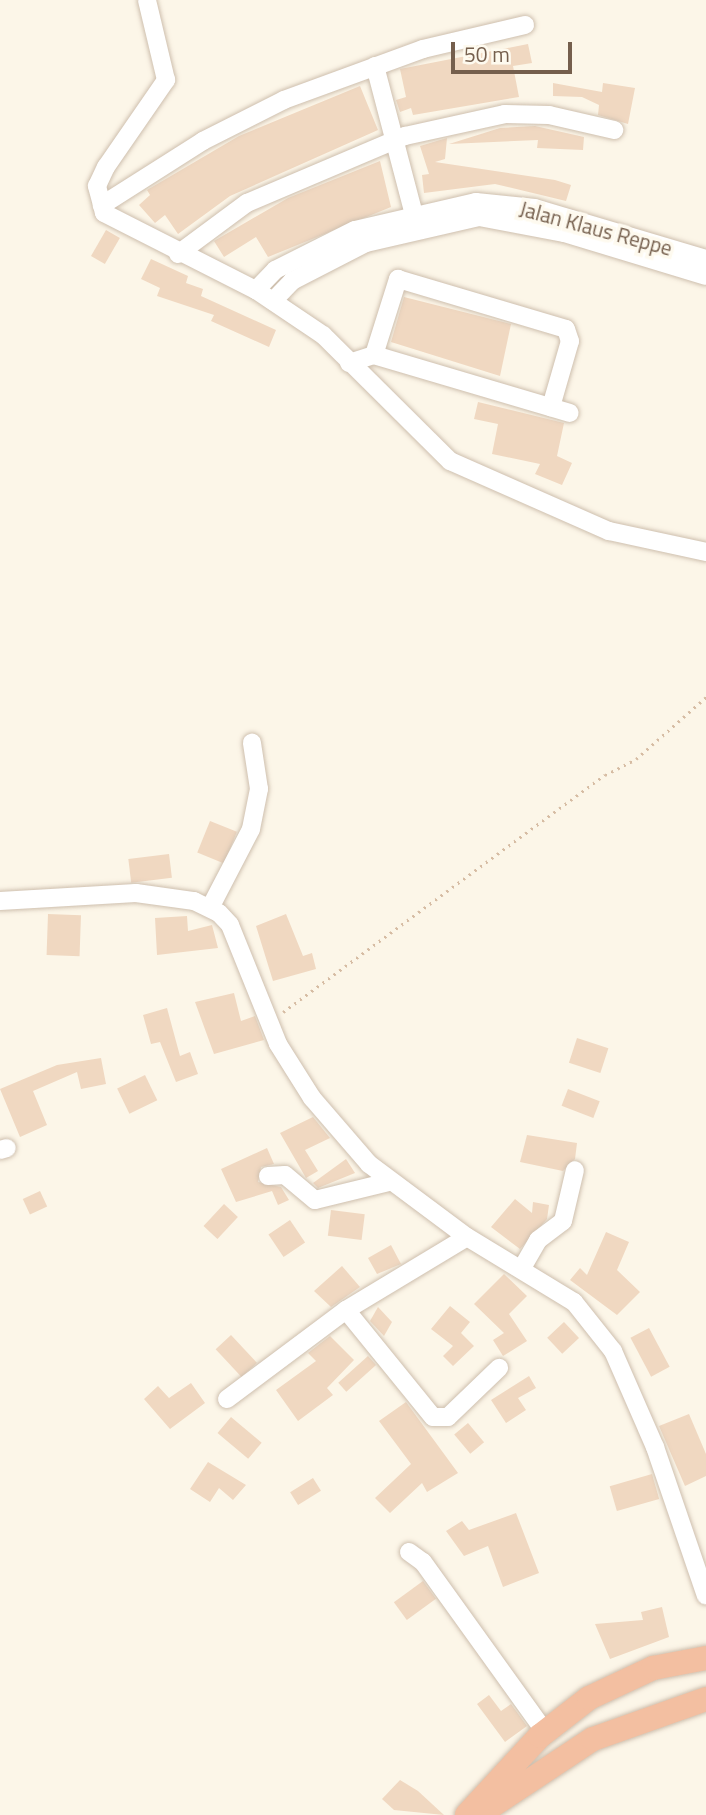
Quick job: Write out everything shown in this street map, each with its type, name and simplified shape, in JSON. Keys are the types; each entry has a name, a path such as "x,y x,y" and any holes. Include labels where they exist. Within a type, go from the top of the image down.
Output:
{"highway":[{"path":"467,1815 545,1732 624,1680 706,1658"},
{"path":"478,1815 593,1739 706,1699"}],"street":[{"path":"147,0 166,80 106,167 97,186 108,219 256,290 323,335 450,461 609,531 706,552"},
{"path":"102,205 203,141 284,100 375,66 525,25"},
{"path":"375,66 416,222"},
{"path":"178,254 247,203 393,140 506,114 549,115 614,130"},
{"name":"Jalan Klaus Reppe","path":"273,301 292,281 334,257 416,222 476,202 535,208 706,258"},
{"name":"Jalan Klaus Reppe","path":"256,290 275,270 321,245 416,222 503,218 706,276"},
{"path":"374,355 395,282 411,283 566,329 570,341 551,407"},
{"path":"349,363 374,355 570,413"},
{"path":"211,906 251,829 259,789 252,743"},
{"path":"0,901 136,892 211,906 230,925 268,1025 312,1098 389,1182 467,1237 574,1302 613,1351 655,1447 706,1596"},
{"path":"522,1268 538,1240 563,1221 575,1170"},
{"path":"268,1176 285,1175 315,1200 389,1182"},
{"path":"227,1399 346,1310 467,1237"},
{"path":"346,1310 433,1417 447,1417 499,1368"},
{"path":"409,1552 423,1562 545,1732"}],"path":[{"path":"268,1025 470,873 636,759 706,697"}],"building":[{"path":"528,44 532,63 513,66 519,97 413,115 411,108 400,112 396,100 406,97 400,69"},
{"path":"553,83 602,92 603,83 635,88 628,124 598,115 599,105 582,97 553,96"},
{"path":"360,86 378,130 230,196 178,234 165,215 155,223 139,205 150,195 147,190 239,136"},
{"path":"535,126 584,137 583,150 537,148 538,140 449,144 500,128"},
{"path":"447,138 445,159 435,162 555,180 571,185 566,201 495,184 424,193 422,175 429,174 420,146"},
{"path":"380,161 391,207 268,257 256,237 224,257 214,241 288,198"},
{"path":"106,230 120,238 105,264 91,256"},
{"path":"151,259 188,276 186,283 203,289 201,296 276,330 269,347 211,321 214,315 157,296 160,288 141,279"},
{"path":"404,297 511,324 500,376 391,342"},
{"path":"478,402 564,423 557,456 572,463 562,485 535,474 540,464 492,454 498,424 474,419"},
{"path":"210,821 237,832 224,863 197,853"},
{"path":"169,854 172,878 131,883 128,859"},
{"path":"48,914 81,915 80,956 47,955"},
{"path":"286,914 303,956 312,953 316,969 273,981 256,926"},
{"path":"187,916 188,931 212,925 218,948 157,955 155,918"},
{"path":"234,993 241,1021 255,1016 264,1040 214,1054 195,1002"},
{"path":"167,1008 180,1056 190,1052 198,1074 176,1082 160,1042 151,1044 143,1015"},
{"path":"577,1038 608,1048 600,1073 569,1063"},
{"path":"101,1058 106,1084 81,1089 77,1072 33,1091 47,1125 20,1137 0,1089 57,1065"},
{"path":"145,1075 157,1100 129,1114 117,1089"},
{"path":"568,1089 600,1101 593,1118 562,1106"},
{"path":"313,1117 330,1138 305,1150 318,1171 306,1178 280,1133"},
{"path":"527,1135 577,1143 575,1159 563,1171 520,1162"},
{"path":"267,1148 274,1164 261,1167 258,1182 281,1187 289,1200 278,1205 272,1191 236,1202 221,1169"},
{"path":"346,1159 355,1173 318,1188 313,1183"},
{"path":"40,1191 47,1206 30,1214 23,1199"},
{"path":"515,1199 532,1213 533,1202 549,1205 547,1219 520,1249 491,1227"},
{"path":"224,1204 238,1217 217,1239 204,1226"},
{"path":"331,1210 365,1214 362,1240 328,1236"},
{"path":"290,1220 305,1242 284,1257 268,1235"},
{"path":"606,1232 629,1242 617,1270 640,1292 617,1315 570,1280 580,1268 587,1275"},
{"path":"391,1245 401,1264 377,1274 368,1258"},
{"path":"342,1266 360,1287 331,1307 314,1291"},
{"path":"504,1274 527,1296 509,1314 527,1341 503,1356 493,1340 504,1333 474,1304"},
{"path":"450,1306 470,1322 461,1333 474,1346 453,1366 443,1356 453,1346 431,1329"},
{"path":"378,1307 392,1322 384,1336 370,1321"},
{"path":"564,1322 579,1338 562,1354 547,1338"},
{"path":"649,1328 670,1367 651,1377 630,1338"},
{"path":"231,1335 257,1363 242,1377 216,1349"},
{"path":"330,1336 354,1360 327,1388 333,1395 298,1421 276,1390 316,1361 308,1353"},
{"path":"368,1356 376,1365 346,1392 338,1383"},
{"path":"529,1376 536,1388 518,1398 526,1410 506,1423 491,1400"},
{"path":"191,1383 205,1403 170,1429 144,1399 158,1386 169,1398"},
{"path":"406,1402 458,1473 427,1492 422,1483 390,1513 375,1498 411,1464 379,1421"},
{"path":"689,1414 706,1454 706,1476 685,1486 659,1426"},
{"path":"231,1417 262,1443 248,1459 218,1433"},
{"path":"468,1423 484,1442 470,1454 454,1435"},
{"path":"208,1462 246,1485 233,1500 219,1488 210,1502 190,1489"},
{"path":"652,1474 659,1499 617,1511 610,1486"},
{"path":"313,1478 321,1491 298,1505 290,1492"},
{"path":"516,1513 539,1573 503,1587 488,1546 464,1556 446,1531 462,1521 469,1530"},
{"path":"423,1581 436,1599 407,1620 394,1602"},
{"path":"662,1607 669,1637 610,1659 595,1624 643,1620 641,1612"},
{"path":"489,1695 501,1711 511,1704 527,1726 505,1742 477,1704"},
{"path":"400,1780 418,1791 444,1815 394,1810 382,1799"}]}
